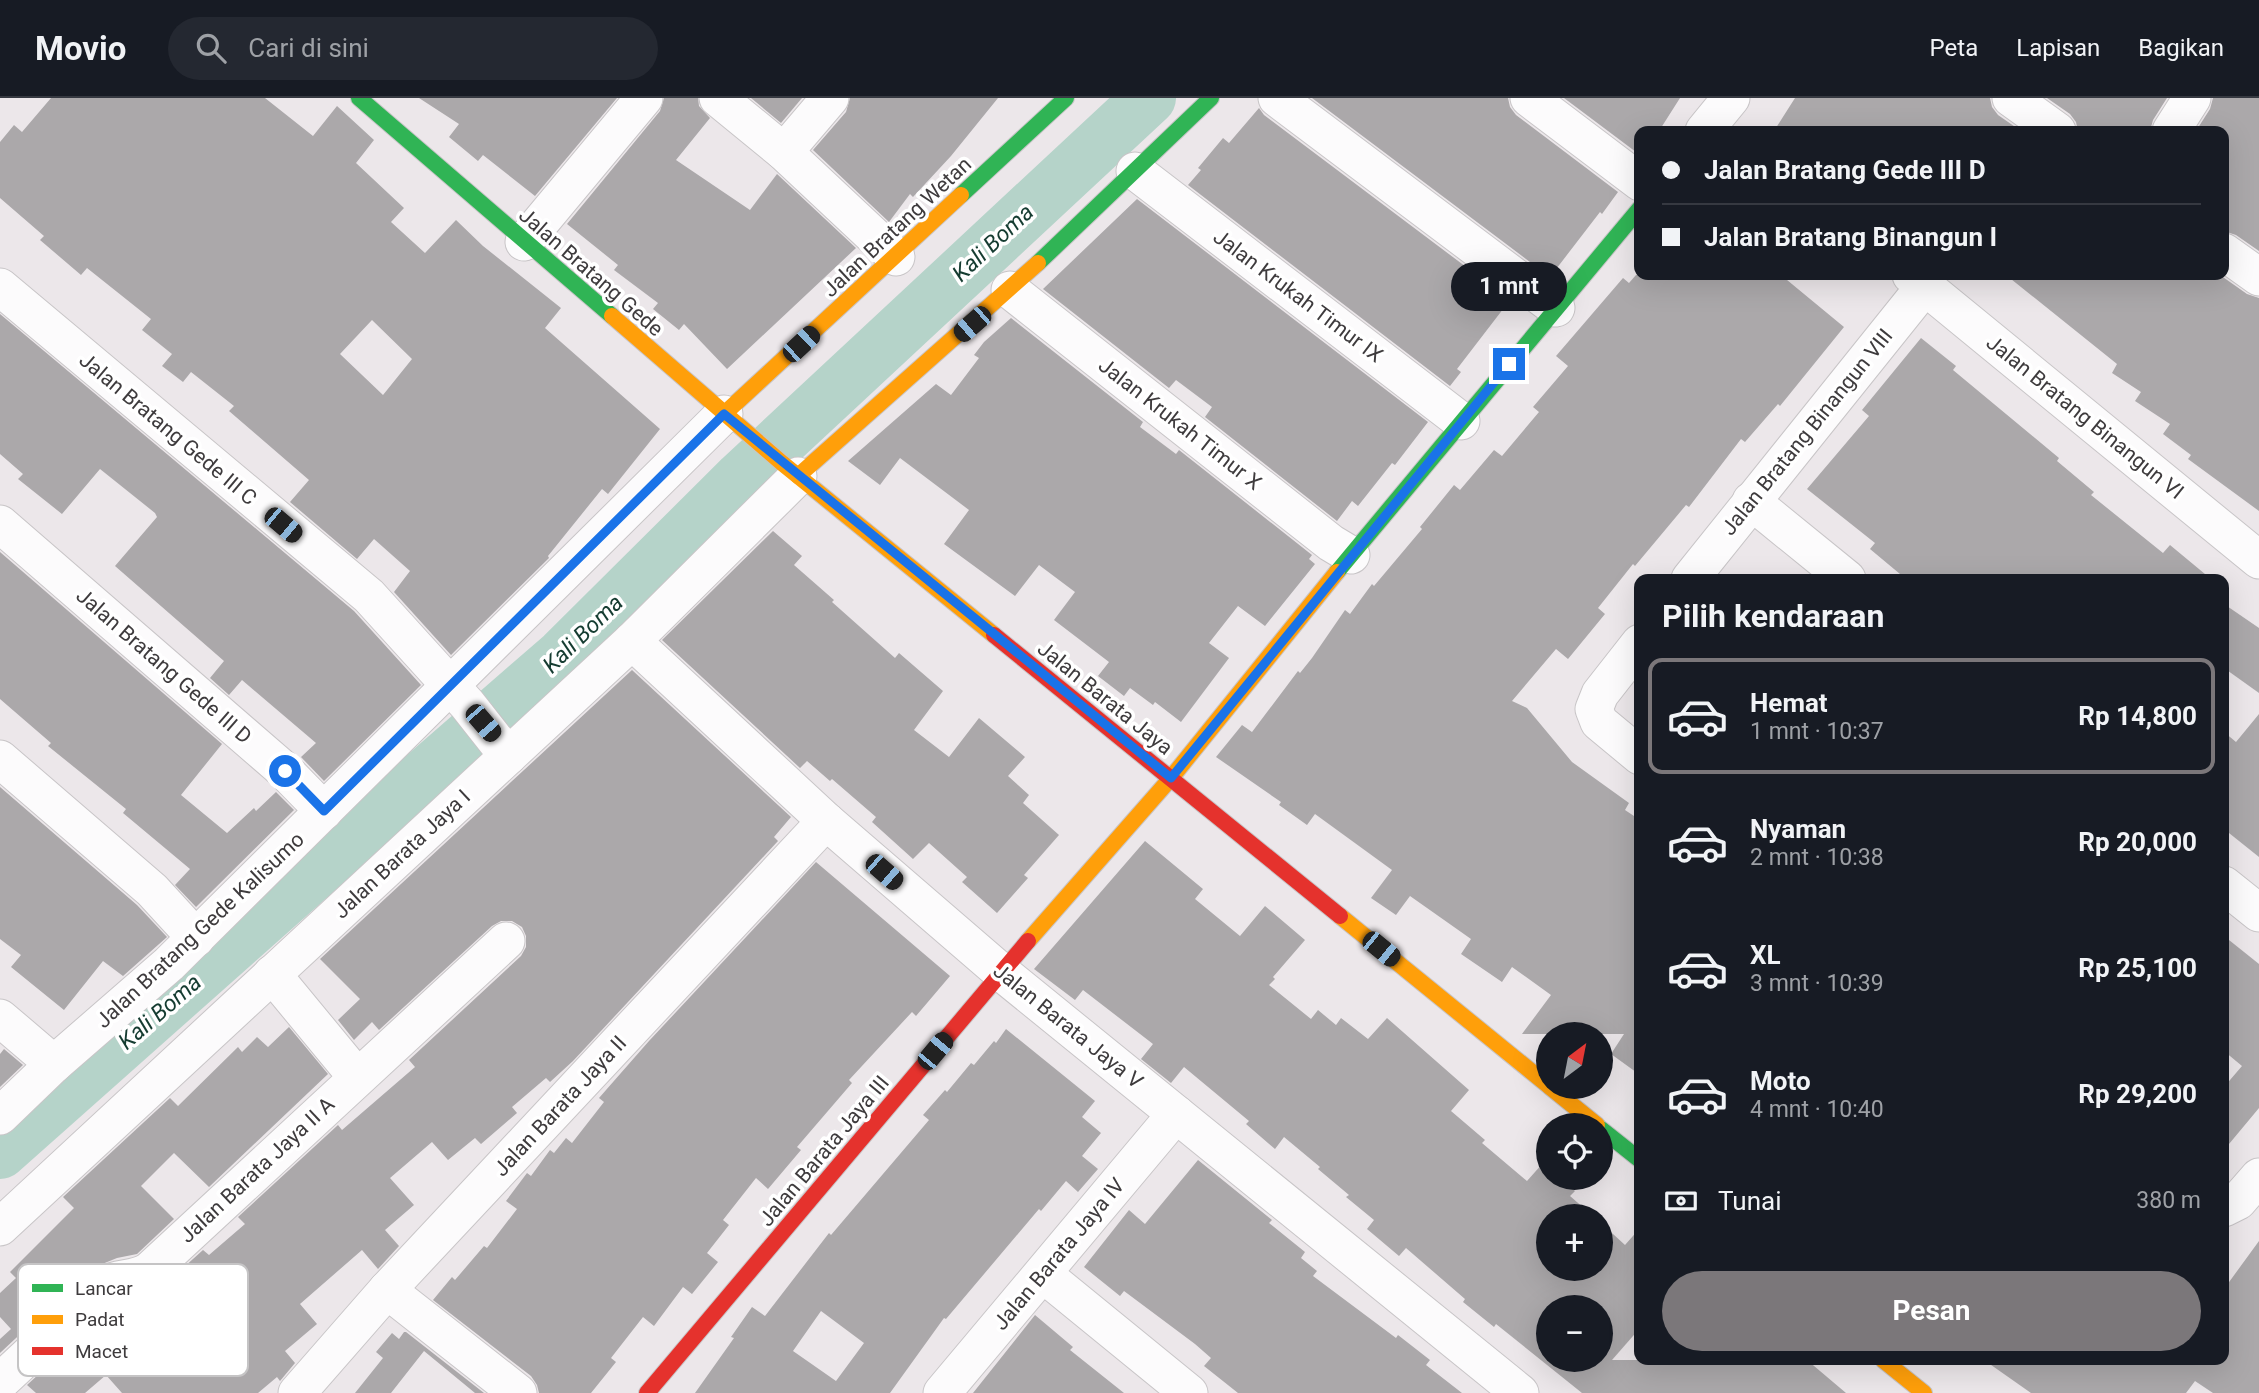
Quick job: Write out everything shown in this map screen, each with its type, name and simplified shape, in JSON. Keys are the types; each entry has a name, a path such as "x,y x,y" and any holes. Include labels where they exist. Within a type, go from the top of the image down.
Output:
{"street":[{"name":"Jalan Bratang Gede","path":"359,98 790,470"},
{"path":"524,242 644,98"},
{"path":"718,98 784,152 896,257"},
{"path":"784,152 830,98"},
{"name":"Jalan Bratang Wetan","path":"729,419 896,257 1066,98"},
{"path":"790,470 1010,290 1211,98"},
{"path":"1277,98 1556,307"},
{"path":"1530,98 1634,177"},
{"path":"2011,98 2050,126"},
{"path":"2174,126 2192,98"},
{"name":"Jalan Krukah Timur IX","path":"1135,171 1461,421"},
{"name":"Jalan Barata Jaya III","path":"648,1393 1001,972 1171,778 1461,421 1634,215"},
{"path":"2229,255 2259,276"},
{"name":"Jalan Bratang Binangun VIII","path":"1694,574 1918,280"},
{"name":"Jalan Bratang Binangun VI","path":"1918,280 2259,560"},
{"name":"Jalan Bratang Gede III C","path":"0,287 369,596 501,746"},
{"name":"Jalan Krukah Timur X","path":"1010,290 1331,543 1351,555"},
{"name":"Jalan Bratang Gede Kalisumo","path":"0,1116 54,1064 170,964 324,811 458,695 729,419"},
{"name":"Jalan Barata Jaya I","path":"0,1227 272,974 501,746 632,641 790,470"},
{"name":"Jalan Barata Jaya","path":"790,470 1536,1075"},
{"path":"1751,501 1841,574"},
{"name":"Jalan Bratang Gede III D","path":"0,524 285,771 324,811"},
{"name":"Jalan Barata Jaya V","path":"632,641 826,821 1001,972 1520,1393"},
{"path":"1634,651 1600,694 1594,709 1599,722 1634,751"},
{"path":"0,759 152,890 196,938"},
{"name":"Jalan Barata Jaya II","path":"297,1393 387,1290 826,821"},
{"path":"2229,889 2259,913"},
{"name":"Jalan Barata Jaya II A","path":"157,1264 506,941"},
{"path":"272,974 357,1077"},
{"path":"0,1018 54,1064"},
{"name":"Jalan Barata Jaya","path":"1565,1099 1582,1113"},
{"name":"Jalan Barata Jaya IV","path":"942,1393 1176,1114"},
{"path":"1613,1139 1634,1155"},
{"path":"1043,1274 1189,1393"},
{"path":"387,1290 518,1393"},
{"name":"Jalan Barata Jaya II A","path":"0,1382 18,1365"},
{"path":"1889,1365 1924,1393"}],"building":[{"path":"51,98 265,98 313,136 337,106 374,140 356,163 404,208 391,222 425,253 456,220 483,246 561,308 545,328 660,429 608,494 602,489 549,558 451,655 394,592 410,571 374,539 357,559 290,502 309,480 229,411 234,406 191,372 183,382 162,366 172,354 142,330 151,319 87,268 81,275 40,240 44,236 0,198 0,142 14,125 22,132","holes":["372,320 412,359 383,395 340,354"]},
{"path":"419,98 617,98 535,196 483,155 478,161 449,137 459,124"},
{"path":"664,98 698,98 699,106 710,118 676,160 750,210 777,174 856,248 727,369 684,324 679,330 653,309 658,303 614,270 618,265 567,224 660,111"},
{"path":"751,98 802,98 781,123"},
{"path":"850,98 998,98 951,156 913,197 910,194 889,222 813,150 846,112"},
{"path":"1312,98 1508,98 1516,115 1618,192 1550,277"},
{"path":"1564,98 1680,98 1662,126 1634,126 1634,150"},
{"path":"1795,98 1990,98 1998,115 2014,126 1777,126"},
{"path":"2047,98 2167,98 2151,126 2077,126 2070,114"},
{"path":"2213,98 2259,98 2259,251 2229,233 2229,126 2199,126 2210,109"},
{"path":"1259,108 1264,115 1510,300 1457,369 1461,372 1450,386 1188,185 1201,170 1198,168 1223,138 1229,143"},
{"path":"1137,199 1428,422 1395,465 1392,463 1358,506 1352,501 1337,521 1205,417 1212,407 1176,380 1169,388 1043,289"},
{"path":"1634,277 1634,280 1787,280 1844,327 1780,406 1778,404 1745,442 1741,439 1689,507 1686,505 1635,566 1633,564 1598,608 1605,614 1568,659 1556,649 1512,701 1527,708 1572,762 1629,803 1625,810 1634,816 1634,1071 1614,1056 1614,1049 1624,1034 1614,1034 1614,1022 1536,1022 1536,1034 1522,1034 1551,995 1512,967 1502,982 1461,954 1471,939 1410,896 1396,915 1371,898 1392,870 1315,814 1307,825 1279,805 1281,802 1216,757 1242,725 1252,732 1298,671 1300,673 1312,658 1345,610 1350,614 1372,584 1374,586 1422,529 1420,527 1454,485 1460,490 1494,450 1502,456 1539,412 1533,407 1568,366 1556,356 1623,278 1629,283"},
{"path":"2012,280 2227,280 2247,294 2259,298 2259,511 2188,459 2191,455 2163,434 2170,424 2135,401 2141,392 2112,373 2117,364"},
{"path":"0,314 354,611 421,685 324,781 301,757 316,743 242,680 229,695 210,678 224,661 115,566 157,517 155,513 100,469 62,514 18,479 23,474 0,454"},
{"path":"1011,318 1143,422 1140,427 1176,454 1179,450 1312,555 1309,559 1315,564 1265,626 1238,606 1209,643 1229,658 1181,722 1155,702 1153,705 1130,688 1124,696 1098,676 1109,662 1054,620 1075,592 1039,565 1015,596 944,544 969,510 900,458 880,485 848,461 936,384 951,395 979,358 974,355 984,342"},
{"path":"1921,338 1956,366 1953,370 2059,458 2057,461 2094,492 2091,495 2163,553 2170,545 2205,574 1900,574 1870,549 1875,543 1807,489 1869,416 1862,410"},
{"path":"773,531 802,556 794,565 834,600 832,602 895,658 899,653 943,691 914,730 949,757 979,718 1025,757 1008,776 1029,795 1023,803 1059,835 1024,875 1028,878 997,913 962,882 967,877 929,843 913,859 872,822 876,817 832,779 830,781 807,761 800,768 662,640"},
{"path":"0,552 222,744 181,795 227,833 276,792 294,810 196,907 175,885 190,869 123,813 126,809 48,746 51,743 0,699"},
{"path":"2229,607 2259,628 2259,693 2229,672"},
{"path":"632,670 791,817 774,837 778,841 573,1061 550,1082 546,1078 512,1107 517,1113 481,1144 475,1138 448,1160 432,1142 390,1178 414,1205 385,1230 399,1246 378,1269 362,1250 300,1304 317,1324 285,1351 295,1363 280,1381 277,1377 258,1393 122,1393 107,1376 248,1376 248,1264 187,1264 203,1250 209,1255 245,1224 238,1217 338,1125 342,1130 415,1067 409,1060 521,956 526,947 526,936 522,927 512,921 501,921 492,926 379,1030 372,1022 354,1040 338,1020 360,999 320,959"},
{"path":"2259,714 2259,857 2229,833 2229,736 2236,742"},
{"path":"0,787 137,905 167,937 123,976 103,961 64,1010 11,967 21,955 0,939"},
{"path":"1145,841 1203,889 1195,899 1240,936 1265,906 1305,940 1269,985 1311,1019 1318,1010 1336,1025 1341,1018 1368,1039 1387,1018 1469,1090 1451,1111 1485,1140 1482,1143 1527,1181 1536,1171 1536,1190 1575,1191 1570,1196 1579,1204 1536,1204 1536,1281 1613,1281 1613,1234 1625,1245 1634,1235 1634,1335 1613,1359 1613,1295 1536,1295 1536,1356 1463,1302 1465,1299 1406,1248 1399,1256 1367,1229 1374,1220 1346,1197 1349,1195 1318,1169 1320,1167 1284,1137 1275,1149 1246,1124 1249,1121 1184,1067 1171,1083 1141,1059 1153,1044 1083,990 1075,1000 1034,969"},
{"path":"816,862 950,976 916,1016 912,1012 849,1080 852,1083 797,1147 801,1150 768,1189 756,1178 723,1220 729,1225 707,1253 718,1262 692,1294 683,1287 654,1326 643,1317 611,1358 616,1362 591,1393 539,1393 531,1376 433,1300 452,1277 455,1280 484,1246 487,1248 517,1209 506,1201 527,1173 531,1176 550,1150 554,1153 566,1138 572,1143 604,1102 599,1098"},
{"path":"2229,940 2259,964 2259,1108 2229,1144 2229,1081 2242,1066 2229,1055"},
{"path":"289,1027 328,1074 209,1187 174,1153 141,1186 174,1219 137,1254 102,1264 18,1264 74,1208 63,1197 170,1098 178,1106 238,1047 242,1052 257,1037 268,1047"},
{"path":"1006,1029 1095,1101 1082,1117 1101,1133 1082,1156 1098,1169 1078,1192 1066,1181 1041,1211 1039,1209 946,1319 944,1318 890,1393 695,1393 734,1338 731,1337 752,1307 765,1316 829,1233 831,1235 929,1120 923,1115 971,1063 974,1065 994,1041 996,1043","holes":["821,1311 864,1343 836,1381 793,1351"]},
{"path":"4,1049 23,1065 0,1087 0,1054"},
{"path":"1198,1160 1272,1220 1269,1223 1305,1252 1301,1258 1317,1271 1313,1276 1430,1360 1426,1365 1462,1393 1238,1393 1204,1366 1211,1358 1195,1344 1124,1291 1120,1296 1084,1267 1129,1210 1145,1224"},
{"path":"2259,1241 2259,1393 2213,1393 2195,1381 2186,1393 2031,1393 1991,1365 2229,1365 2229,1282"},
{"path":"18,1264 18,1336 0,1353 0,1339 11,1329 0,1317 0,1293 16,1278 10,1272"},
{"path":"1035,1315 1073,1347 1070,1350 1124,1393 973,1393"},
{"path":"404,1332 484,1393 475,1393 424,1351 391,1393 355,1393 383,1358 376,1352 392,1333 399,1339"},
{"path":"1613,1360 1634,1360 1634,1365 1813,1365 1846,1393 1582,1393 1556,1372 1613,1372"},
{"path":"37,1376 105,1376 85,1393 36,1393 27,1385"}],"waterway":[{"name":"Kali Boma","path":"0,1152 563,655 741,478 1149,98"}],"traffic: fast":[{"path":"359,98 612,316"},
{"path":"961,195 1066,98"},
{"path":"1038,263 1211,98"},
{"path":"1337,572 1634,215"},
{"path":"1613,1139 1634,1155"}],"traffic: slow":[{"path":"724,414 961,195"},
{"path":"798,476 1038,263"},
{"path":"612,316 782,463 994,635"},
{"path":"1028,941 1171,778 1337,572"},
{"path":"1340,916 1536,1075"},
{"path":"1565,1099 1582,1113"},
{"path":"1889,1365 1924,1393"}],"traffic: jam":[{"path":"994,635 1340,916"},
{"path":"647,1393 1028,941"}],"route":[{"path":"285,771 324,811 724,414 1171,778 1509,364"}]}
